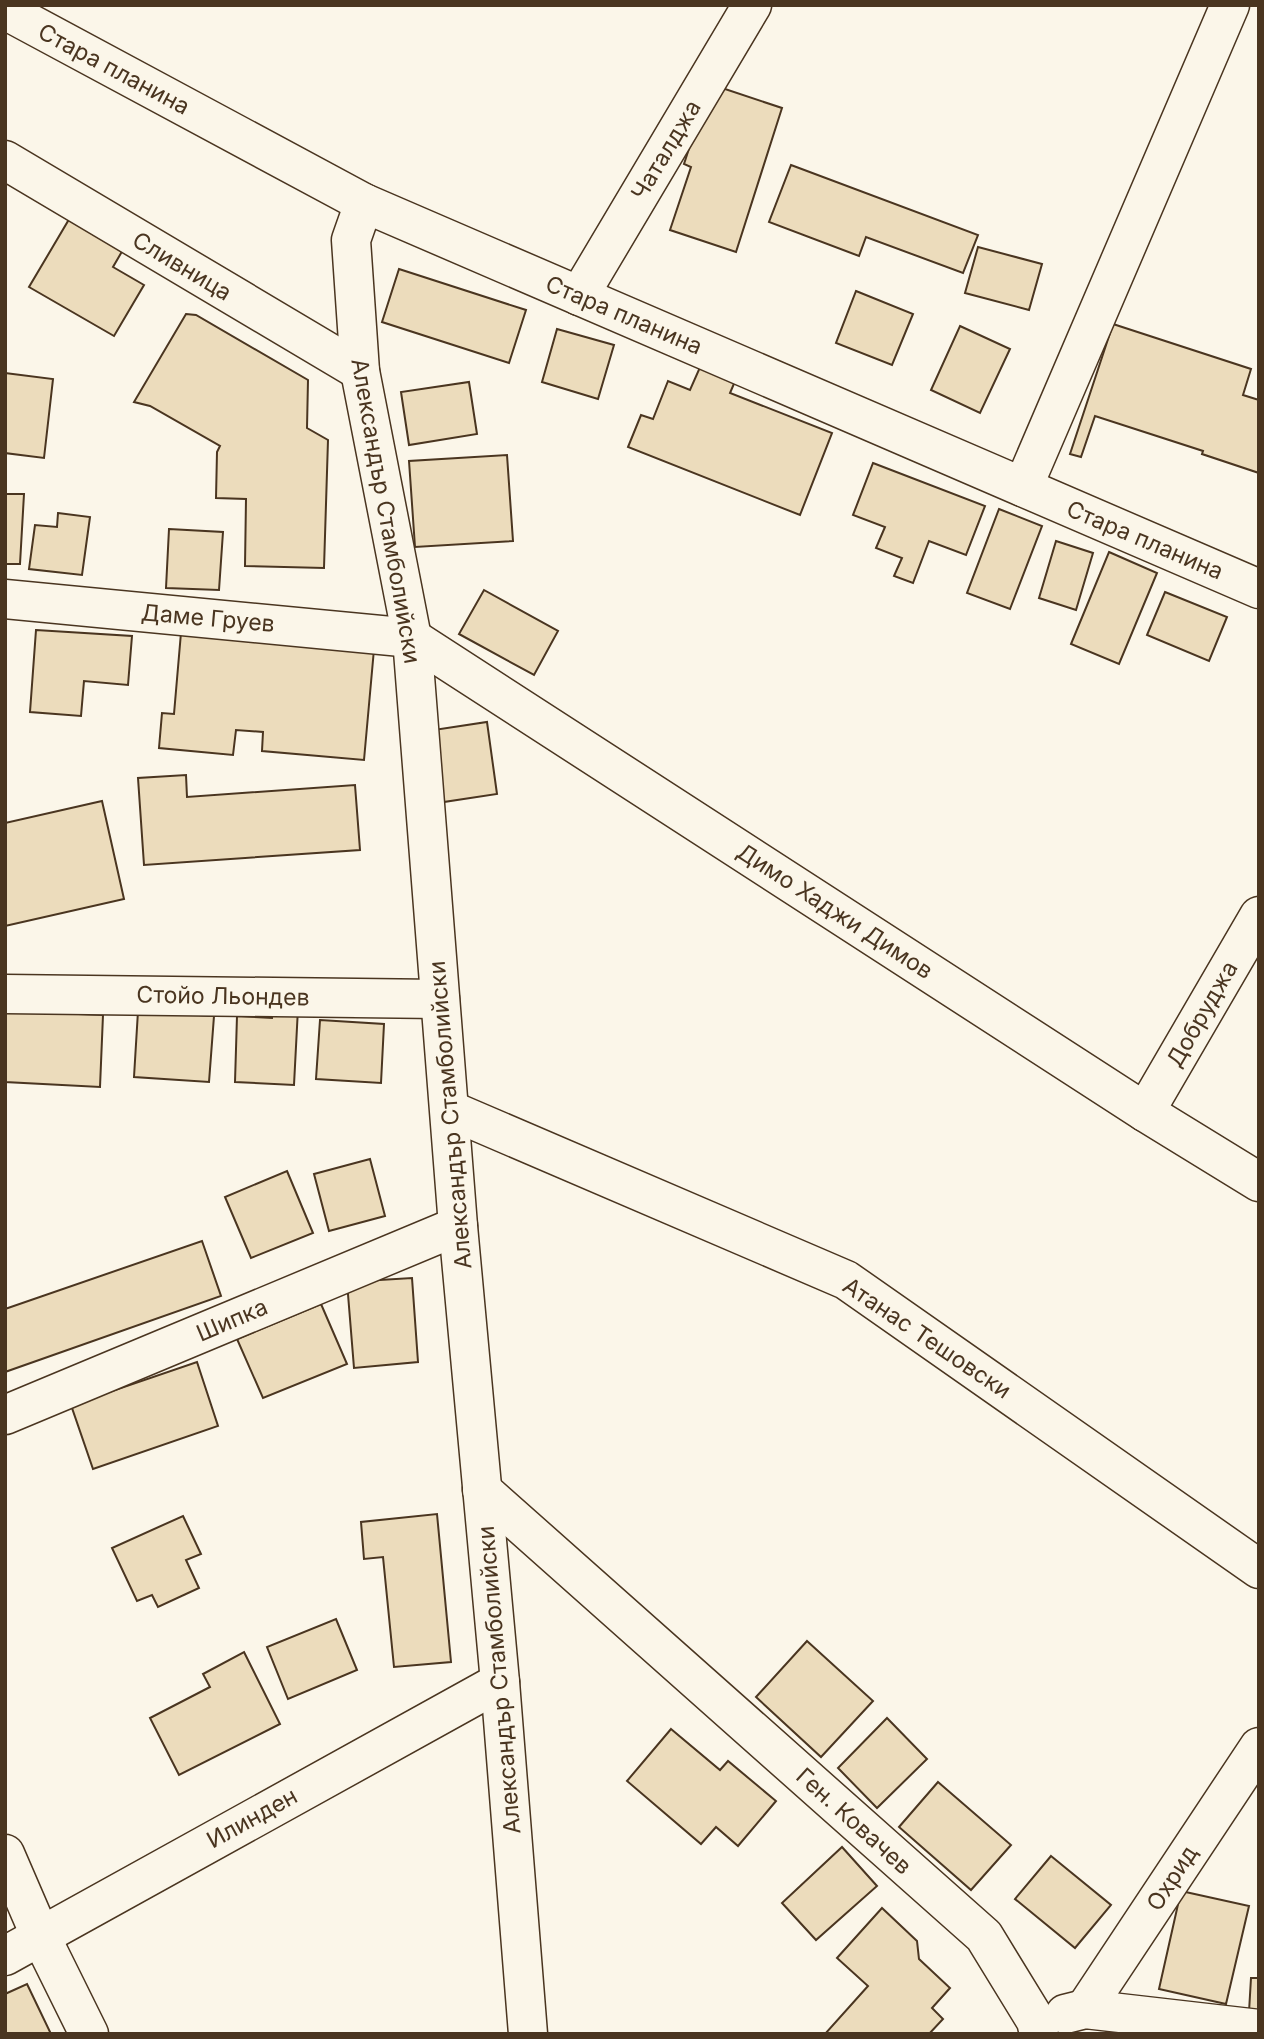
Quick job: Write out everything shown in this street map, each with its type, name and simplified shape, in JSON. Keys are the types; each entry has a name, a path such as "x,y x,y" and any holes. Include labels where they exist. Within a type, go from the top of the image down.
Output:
{"street":[{"name":"Чаталджа","path":"579,296 752,5"},
{"path":"1023,487 1230,5"},
{"name":"Стара планина","path":"5,10 364,203 1259,589"},
{"name":"Сливница","path":"5,160 360,371"},
{"name":"Александър Стамболийски","path":"364,203 351,240 360,371 412,638 458,1226 500,1682 528,2034"},
{"name":"Даме Груев","path":"5,599 412,638"},
{"name":"Димо Хаджи Димов","path":"412,638 1145,1112 1259,1182"},
{"name":"Добруджа","path":"1145,1112 1259,916"},
{"name":"Стойо Льондев","path":"5,994 440,999"},
{"name":"Атанас Тешовски","path":"450,1110 846,1280 1259,1569"},
{"name":"Шипка","path":"5,1415 458,1226"},
{"name":"Ген. Ковачев","path":"482,1490 984,1936 1033,2029 1085,2009 1259,2029"},
{"name":"Илинден","path":"5,1956 500,1682"},
{"name":"Охрид","path":"1085,2009 1259,1747"},
{"path":"5,1854 40,1935 89,2034"}],"building":[{"path":"710,84 782,108 736,252 670,230 691,167 684,164"},
{"path":"791,165 978,235 963,273 866,237 859,256 769,222"},
{"path":"71,216 124,248 113,267 144,285 114,336 29,287"},
{"path":"978,247 1042,264 1029,310 965,293"},
{"path":"399,269 526,310 509,363 382,322"},
{"path":"856,291 913,314 892,365 836,343"},
{"path":"186,314 196,315 308,380 307,428 328,440 324,568 245,566 246,499 216,498 217,452 220,446 150,406 134,402"},
{"path":"1113,324 1251,369 1243,395 1259,400 1259,473 1202,454 1203,451 1095,416 1081,457 1070,454"},
{"path":"960,326 1010,349 980,413 931,390"},
{"path":"557,329 614,345 598,399 542,382"},
{"path":"701,365 736,379 730,393 832,433 800,515 628,447 641,415 653,419 668,381 690,390"},
{"path":"5,373 53,379 44,458 5,453"},
{"path":"469,382 477,434 409,445 401,392"},
{"path":"507,455 513,541 415,547 409,461"},
{"path":"873,463 985,506 966,555 929,541 913,583 894,576 902,558 876,548 885,527 853,515"},
{"path":"5,494 24,494 20,564 5,564"},
{"path":"999,509 1042,526 1010,609 967,593"},
{"path":"58,513 90,517 82,575 29,569 35,525 57,527"},
{"path":"169,529 223,532 219,590 166,588"},
{"path":"1056,541 1093,553 1076,610 1039,598"},
{"path":"1109,552 1157,573 1119,664 1071,644"},
{"path":"484,590 558,631 534,675 459,634"},
{"path":"1165,592 1227,617 1209,661 1147,635"},
{"path":"182,621 375,638 364,760 262,751 263,732 236,730 233,755 159,748 162,713 174,714"},
{"path":"36,630 132,636 128,685 84,681 81,716 30,712"},
{"path":"487,722 497,794 437,803 427,731"},
{"path":"186,775 187,797 355,785 360,850 144,865 138,778"},
{"path":"102,801 124,899 5,926 5,823"},
{"path":"273,1007 298,1008 294,1085 235,1082 237,1016 272,1018"},
{"path":"5,1011 103,1015 100,1087 5,1082"},
{"path":"138,1011 214,1016 209,1082 134,1077"},
{"path":"320,1020 384,1024 381,1083 316,1079"},
{"path":"370,1159 385,1216 329,1231 314,1174"},
{"path":"287,1171 313,1233 251,1258 225,1197"},
{"path":"202,1241 221,1296 5,1372 5,1309"},
{"path":"412,1278 418,1362 354,1368 347,1282"},
{"path":"321,1304 347,1364 263,1398 237,1339"},
{"path":"197,1362 218,1426 93,1469 71,1405"},
{"path":"437,1514 451,1662 394,1667 383,1557 364,1559 361,1522"},
{"path":"183,1516 201,1554 186,1560 199,1588 158,1607 152,1595 137,1601 112,1548"},
{"path":"336,1619 357,1670 288,1699 267,1647"},
{"path":"807,1641 873,1701 821,1757 756,1697"},
{"path":"244,1652 280,1724 179,1775 150,1718 210,1687 203,1674"},
{"path":"887,1718 927,1759 877,1808 838,1768"},
{"path":"671,1729 720,1770 728,1761 776,1801 738,1846 716,1827 701,1844 627,1781"},
{"path":"938,1782 1011,1845 971,1890 899,1827"},
{"path":"842,1847 877,1886 816,1940 782,1903"},
{"path":"1051,1856 1111,1905 1075,1948 1015,1899"},
{"path":"1181,1891 1249,1906 1226,2004 1159,1989"},
{"path":"882,1908 917,1941 919,1959 950,1988 932,2008 943,2019 929,2034 825,2034 868,1986 837,1958"},
{"path":"1251,1978 1259,1978 1259,2012 1249,2012"},
{"path":"27,1984 51,2034 5,2034 5,1994"}]}
